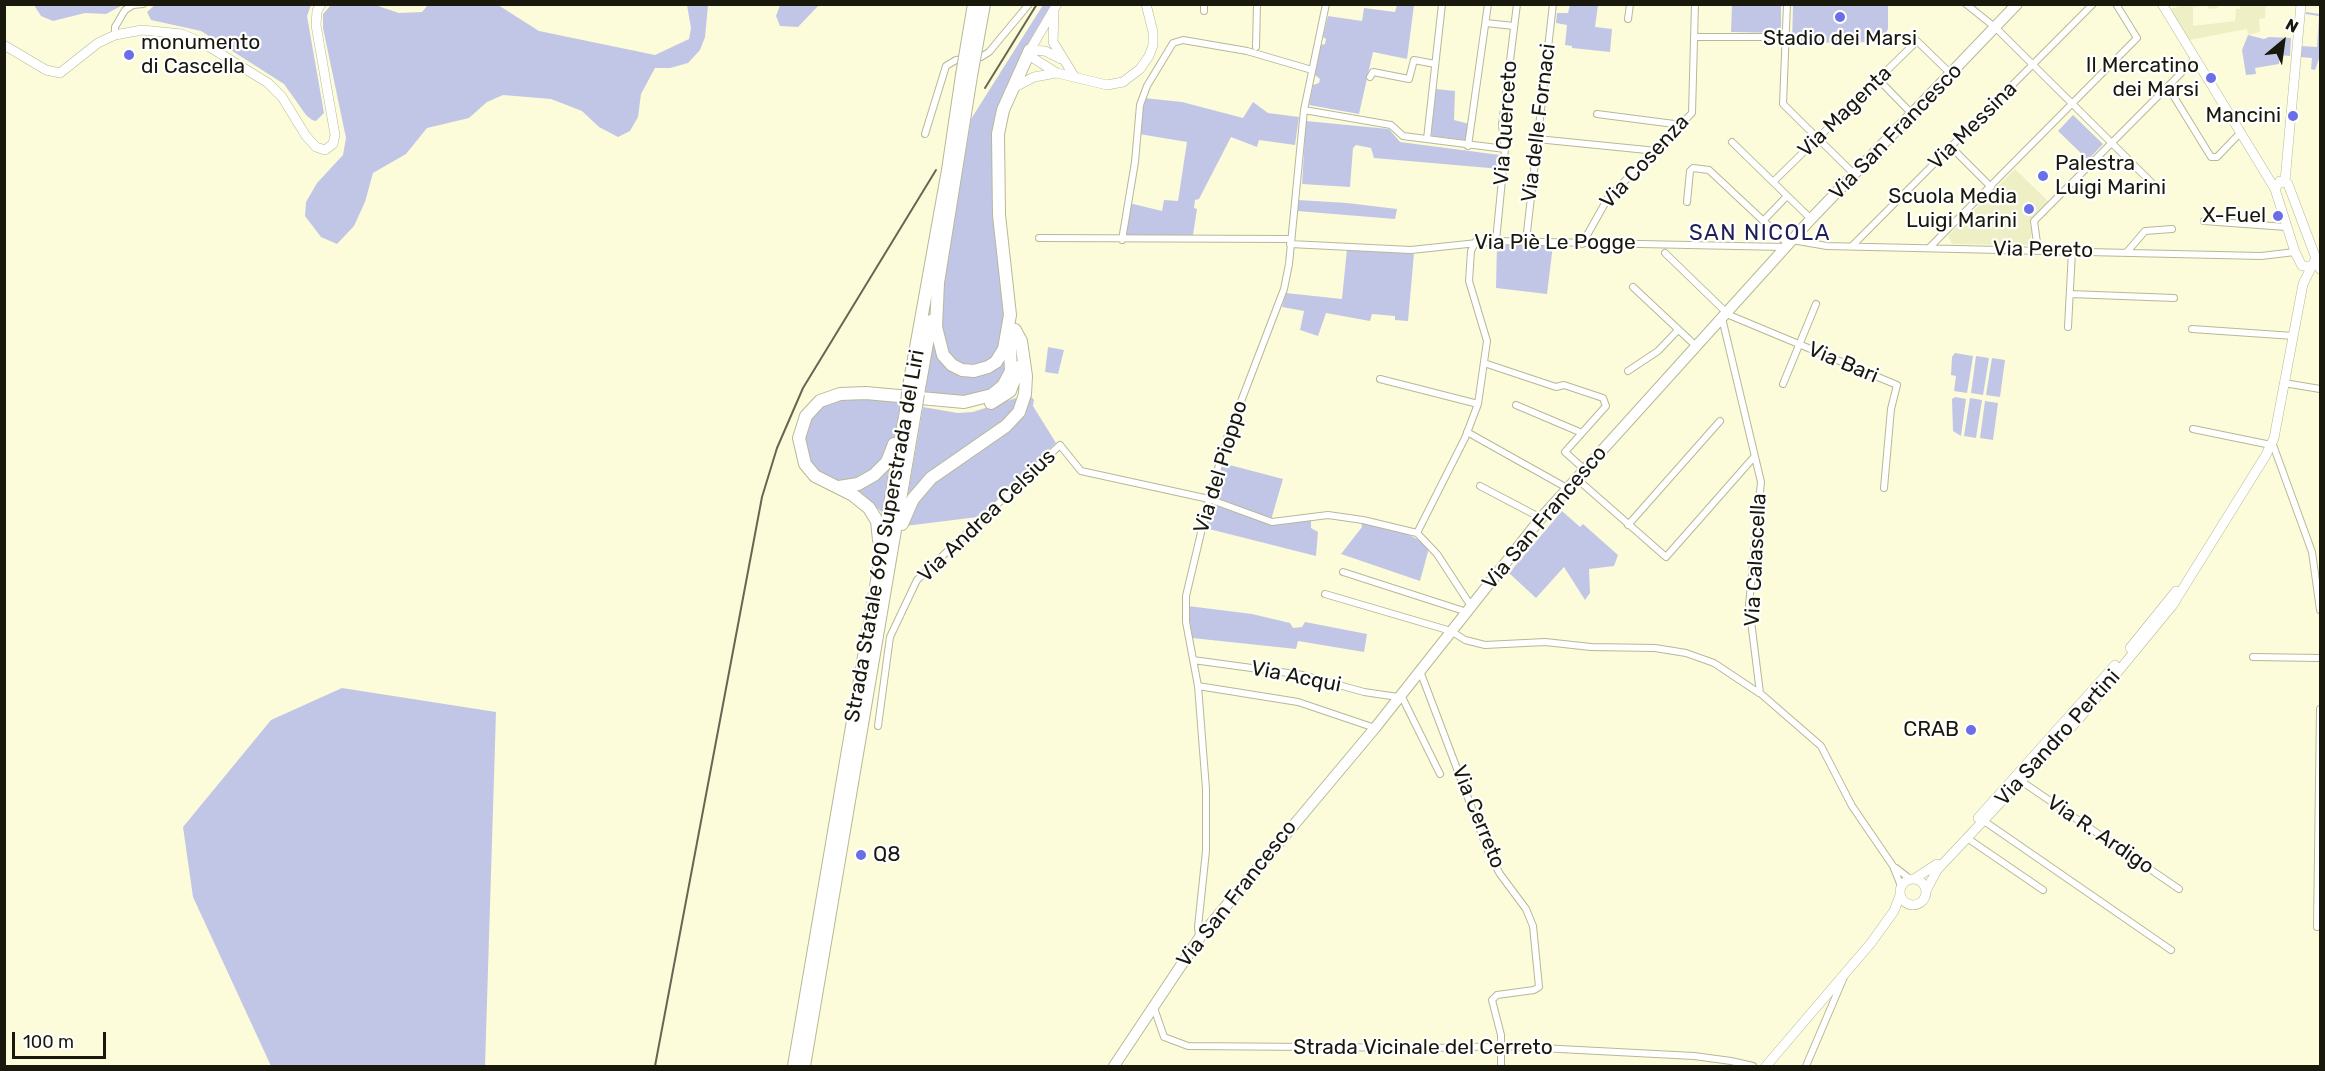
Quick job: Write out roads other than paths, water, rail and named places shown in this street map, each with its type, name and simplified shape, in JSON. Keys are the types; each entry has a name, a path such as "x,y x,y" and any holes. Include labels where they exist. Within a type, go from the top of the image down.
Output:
{"highway":[{"name":"Strada Statale 690 Superstrada del Liri","path":"909,399 938,284 974,4"},
{"name":"Strada Statale 690 Superstrada del Liri","path":"804,1066 884,570 909,399 948,170 966,76 984,4"},
{"path":"884,570 876,517 864,503 815,476 803,461 799,435 806,416 818,402 834,395 861,393 956,408 983,405 1004,397 1012,389 1018,374 999,215 998,134 1003,110 1030,50"},
{"path":"938,284 937,337 941,352 952,365 968,371 988,368 1002,353 1012,329"},
{"path":"884,570 904,517 919,490 939,471 1006,426 1022,406 1026,387 1025,366 1021,341 1012,329"},
{"path":"838,487 861,483 884,465 893,448 909,399"},
{"name":"Strada Statale 690 Superstrada del Liri","path":"794,1066 884,570"}],"main road":[{"path":"4,45 46,70 60,73 98,44 114,35 127,31 167,30 203,43 268,82 282,97 306,136 316,147 325,150 330,148 335,135 316,26 317,10 321,4"},
{"path":"1011,90 1034,77 1057,73 1074,76 1090,83 1107,85 1123,82 1140,69 1153,45 1153,32 1146,4"},
{"name":"Via San Francesco","path":"1114,1066 1200,937 1375,728 1567,488 1810,219 1952,75 2017,4"},
{"path":"2162,4 2275,189 2299,262 2303,284"},
{"path":"2301,4 2285,182 2288,184 2317,263"},
{"path":"1056,6 1053,42 1074,76"},
{"path":"1030,50 1056,6"},
{"path":"1030,50 1045,51 1063,60"},
{"path":"1030,50 1033,58 1057,73"},
{"path":"2275,189 2279,182 2285,182"},
{"path":"2299,262 2305,267 2317,263"},
{"path":"2303,284 2317,263"},
{"name":"Via Sandro Pertini","path":"1889,919 1922,901 1937,870 2113,678 2172,606 2272,444 2303,284"},
{"name":"Via Sandro Pertini","path":"1766,1066 1889,919 1900,891 1912,879 1936,864 2073,715 2186,581"},
{"path":"1912,879 1922,883 1926,891"},
{"path":"1900,891 1904,902 1911,905"}],"street":[{"path":"114,35 115,27 125,10 133,5 143,4"},
{"path":"925,134 938,84 946,66 956,60 981,57 989,52 1029,4"},
{"path":"1256,47 1257,4"},
{"name":"Via del Pioppo","path":"1200,937 1198,927 1206,851 1206,800 1197,686 1186,622 1186,596 1209,499 1237,408 1280,305 1289,264 1304,110 1326,4"},
{"path":"1427,139 1442,4"},
{"path":"1468,146 1488,4"},
{"name":"Via Querceto","path":"1497,241 1505,150 1502,125 1517,4"},
{"name":"Via delle Fornaci","path":"1526,241 1553,4"},
{"path":"1628,19 1630,4"},
{"name":"Via Cosenza","path":"1582,244 1608,198 1657,151 1693,110 1695,4"},
{"path":"1786,4 1783,104 1854,174"},
{"path":"1966,4 1996,28 2152,184"},
{"name":"Via Messina","path":"1852,246 2093,4"},
{"path":"1929,248 2137,38 2116,4"},
{"path":"1486,23 1514,26"},
{"path":"1694,37 1785,38"},
{"path":"1122,240 1135,162 1140,105 1147,86 1173,43 1183,40 1238,50 1312,70"},
{"name":"Via Magenta","path":"1773,182 1917,41 1952,75"},
{"path":"2038,250 2034,221 2196,58"},
{"path":"1370,77 1373,72 1409,79 1414,60 1435,64"},
{"path":"1878,79 1913,115"},
{"path":"2168,87 2211,157 2218,156 2241,132"},
{"path":"1304,110 1391,125 1403,136 1505,150"},
{"path":"1597,114 1682,124"},
{"path":"1537,139 1657,151"},
{"path":"1732,142 1810,219"},
{"path":"1952,147 1991,187"},
{"path":"1687,202 1690,171 1693,168 1709,170 1788,244"},
{"path":"1763,220 1787,196"},
{"path":"2204,221 2286,227"},
{"path":"2127,252 2145,231 2172,230"},
{"name":"Via Piè Le Pogge","path":"1039,238 1122,240 1197,237 1411,250 1476,241 1582,244 1788,244"},
{"path":"1469,609 1437,554 1417,533 1467,432 1478,404 1486,332 1469,281 1471,251 1476,241"},
{"name":"Via Pereto","path":"1788,244 2260,256 2295,252"},
{"path":"2068,327 2072,251"},
{"path":"1665,253 1724,314"},
{"path":"1633,287 1696,346"},
{"path":"2070,294 2174,298"},
{"path":"1783,384 1816,303"},
{"name":"Via Bari","path":"1724,314 1898,386 1891,409 1884,488"},
{"name":"Via Calascella","path":"1724,314 1761,485 1749,612 1760,693"},
{"path":"2192,329 2294,336"},
{"path":"1629,371 1658,351 1678,330"},
{"path":"1484,363 1556,387 1564,385 1603,398 1606,406 1565,452 1585,470"},
{"path":"1380,379 1478,404"},
{"path":"2284,383 2320,389"},
{"path":"1516,405 1582,433"},
{"path":"1628,525 1720,421"},
{"path":"2193,429 2272,444 2313,555 2320,610"},
{"path":"1467,432 1567,488"},
{"name":"Via Andrea Celsius","path":"878,726 890,637 917,579 1060,446 1081,471 1209,499 1272,522 1328,515 1363,520 1417,533"},
{"path":"1577,479 1666,557 1754,457"},
{"path":"1479,486 1541,519"},
{"path":"1343,572 1469,609"},
{"path":"1325,594 1451,631 1468,641 1488,646 1541,642 1678,651 1714,663 1760,693 1821,746 1852,806 1893,866 1900,891"},
{"path":"2253,657 2320,658"},
{"name":"Via Acqui","path":"1193,660 1303,675 1364,692 1399,696"},
{"name":"Via Cerreto","path":"1420,670 1490,856 1532,921 1539,985 1536,989 1513,991 1493,998 1492,1004 1501,1031 1501,1066"},
{"path":"1197,686 1298,702 1375,728"},
{"path":"1399,696 1440,774"},
{"path":"2317,927 2320,708"},
{"name":"Via R. Ardigo","path":"2021,781 2179,889"},
{"path":"1984,821 2171,950"},
{"path":"1967,838 2043,890"},
{"path":"1893,866 1912,879"},
{"path":"1806,1066 1847,971"},
{"name":"Strada Vicinale del Cerreto","path":"1153,1005 1162,1035 1169,1041 1185,1046 1422,1048 1502,1046 1686,1056 1727,1060 1752,1066"}],"railway":[{"path":"985,88 1037,4"},
{"path":"655,1066 762,497 777,448 803,388 936,170"}],"place":[{"name":"Stadio dei Marsi","path":"1840,17"},
{"name":"monumento di Cascella","path":"129,55"},
{"name":"Il Mercatino dei Marsi","path":"2211,78"},
{"name":"Mancini","path":"2293,116"},
{"name":"Palestra Luigi Marini","path":"2043,176"},
{"name":"Scuola Media Luigi Marini","path":"2029,209"},
{"name":"X-Fuel","path":"2278,216"},
{"name":"CRAB","path":"1971,730"},
{"name":"Q8","path":"861,855"}],"district":[{"name":"SAN NICOLA","path":"1760,234"}]}
